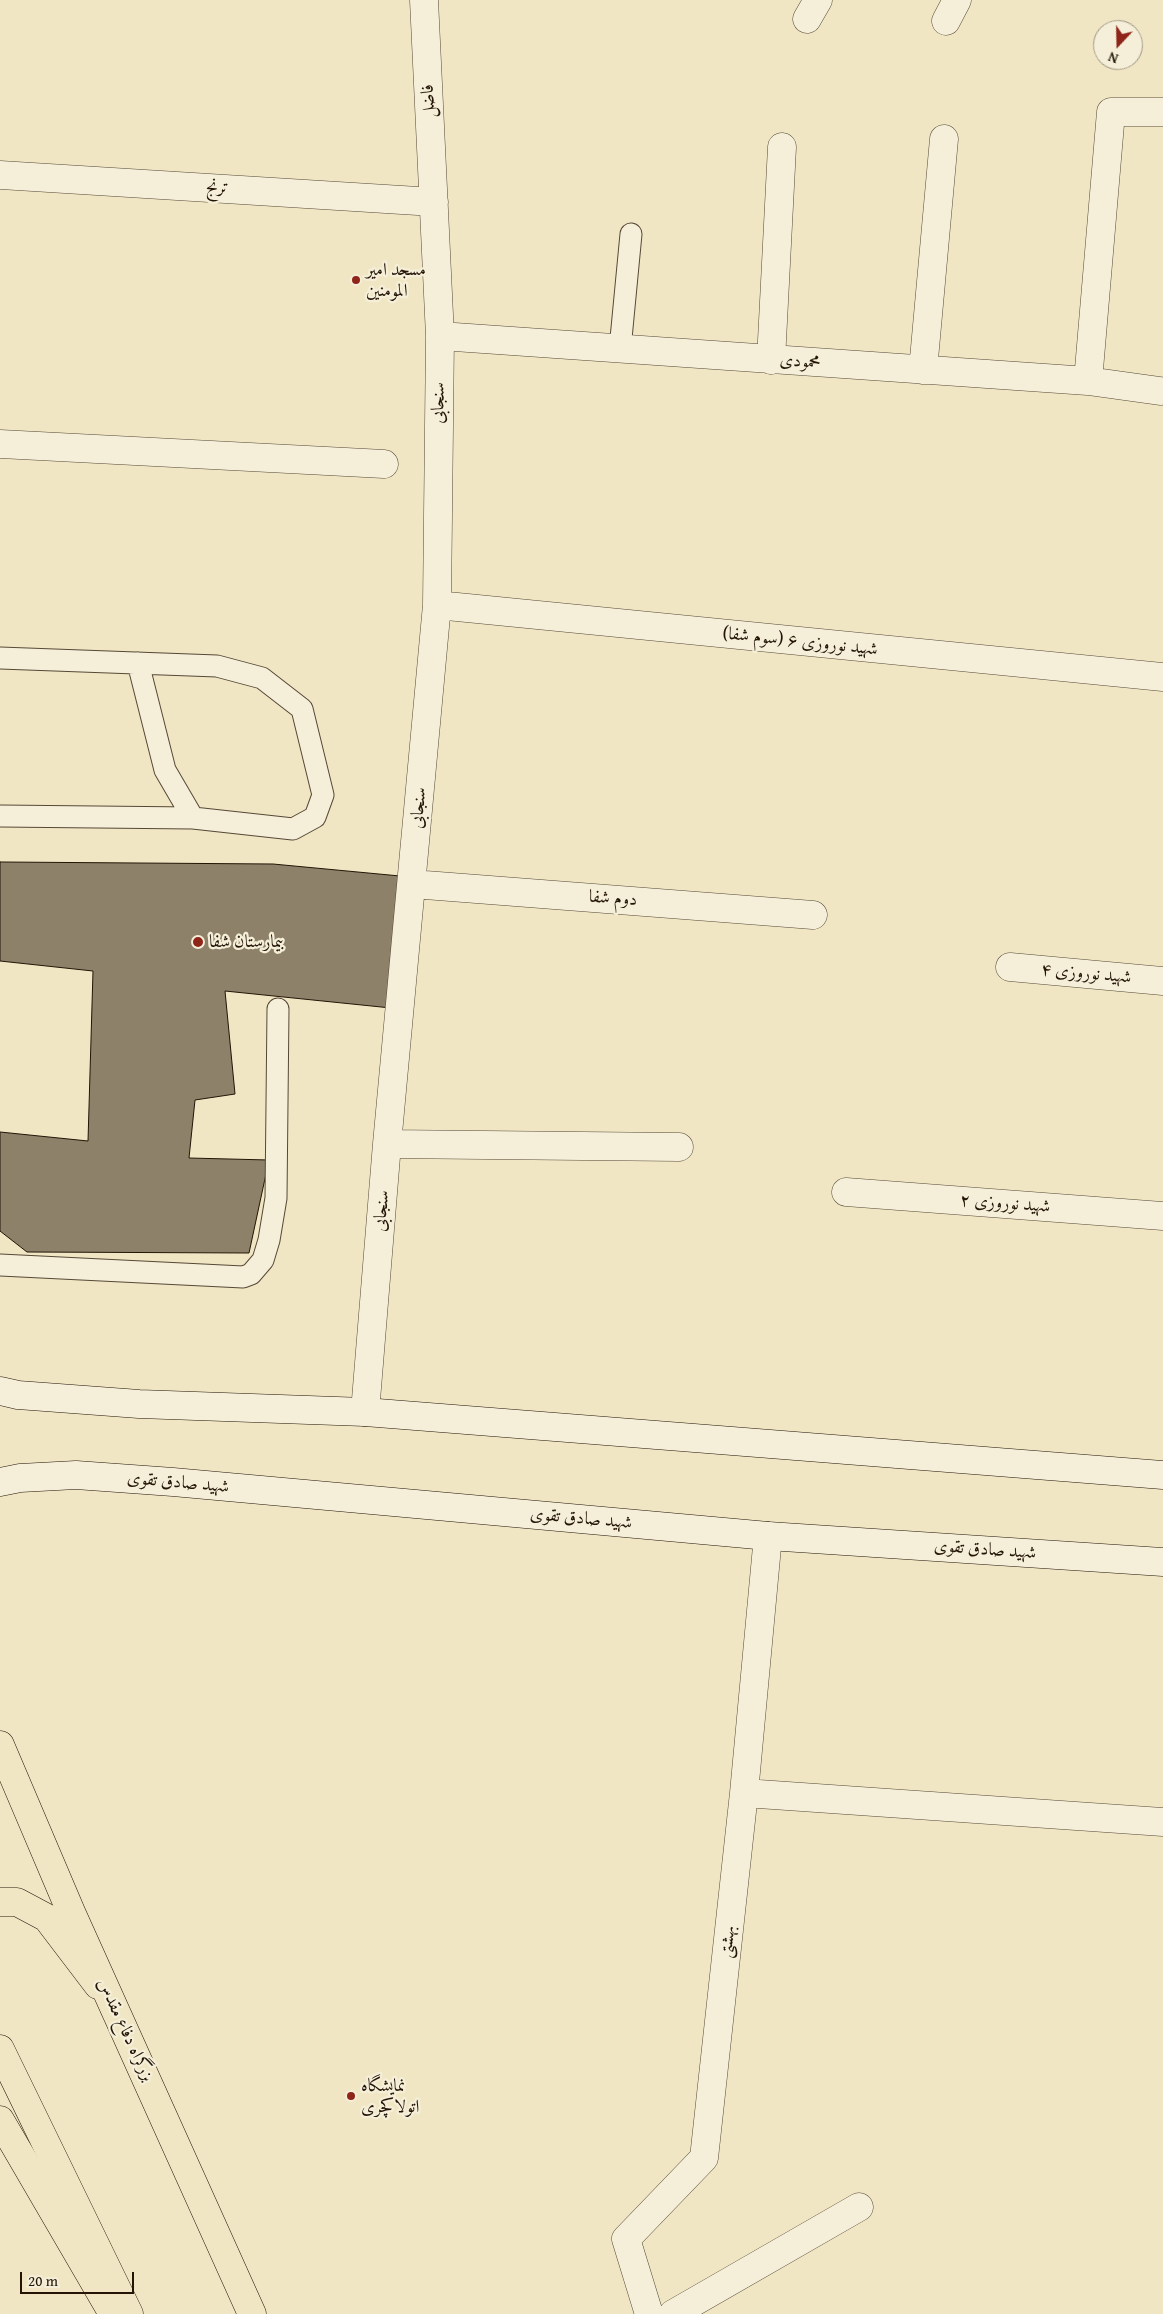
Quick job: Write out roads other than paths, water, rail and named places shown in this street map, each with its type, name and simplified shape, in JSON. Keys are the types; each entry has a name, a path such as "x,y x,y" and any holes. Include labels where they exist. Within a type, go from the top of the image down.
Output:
{"main road":[{"name":"بزرگراه دفاع مقدس","path":"0,1745 71,1912 252,2314"},
{"path":"0,1902 17,1902 47,1918 114,2006"},
{"path":"0,2049 129,2314"},
{"path":"0,2120 113,2314"}],"street":[{"name":"فاضل","path":"424,0 434,202"},
{"path":"1088,382 1111,112 1163,112"},
{"path":"923,370 944,139"},
{"path":"770,360 782,147"},
{"name":"ترنج","path":"0,175 434,202"},
{"name":"سنجابی","path":"365,1412 387,1144 437,605 440,336 434,202"},
{"name":"محمودی","path":"440,336 1088,382 1160,392"},
{"path":"0,444 384,464"},
{"name":"شهید نوروزی ۶ (سوم شفا)","path":"437,605 1163,677"},
{"name":"دوم شفا","path":"412,884 814,915"},
{"name":"شهید نوروزی ۴","path":"1010,967 1163,981"},
{"path":"387,1144 679,1147"},
{"name":"شهید نوروزی ۲","path":"846,1192 1163,1216"},
{"path":"0,1391 45,1397 139,1404 365,1412 1163,1475"},
{"path":"0,1408 45,1397"},
{"name":"شهید صادق تقوی","path":"7,1477 76,1475 173,1482 768,1536 1163,1562"},
{"name":"بهشتی","path":"649,2314 626,2238 704,2158 744,1793 768,1536"},
{"path":"744,1793 1163,1822"},
{"path":"672,2314 859,2207"}],"lane":[{"path":"620,349 631,234"},
{"path":"0,658 217,666 262,678 302,709 323,795 315,817 293,829 193,818 0,816"},
{"path":"138,663 165,770 193,818"},
{"path":"0,1265 243,1277 251,1274 263,1260 269,1240 276,1198 278,1009"}],"place":[{"name":"مسجد امیر المومنین","path":"356,280"},
{"name":"بیمارستان شفا","path":"198,942"},
{"name":"نمایشگاه اتولاکچری","path":"351,2096"}]}
